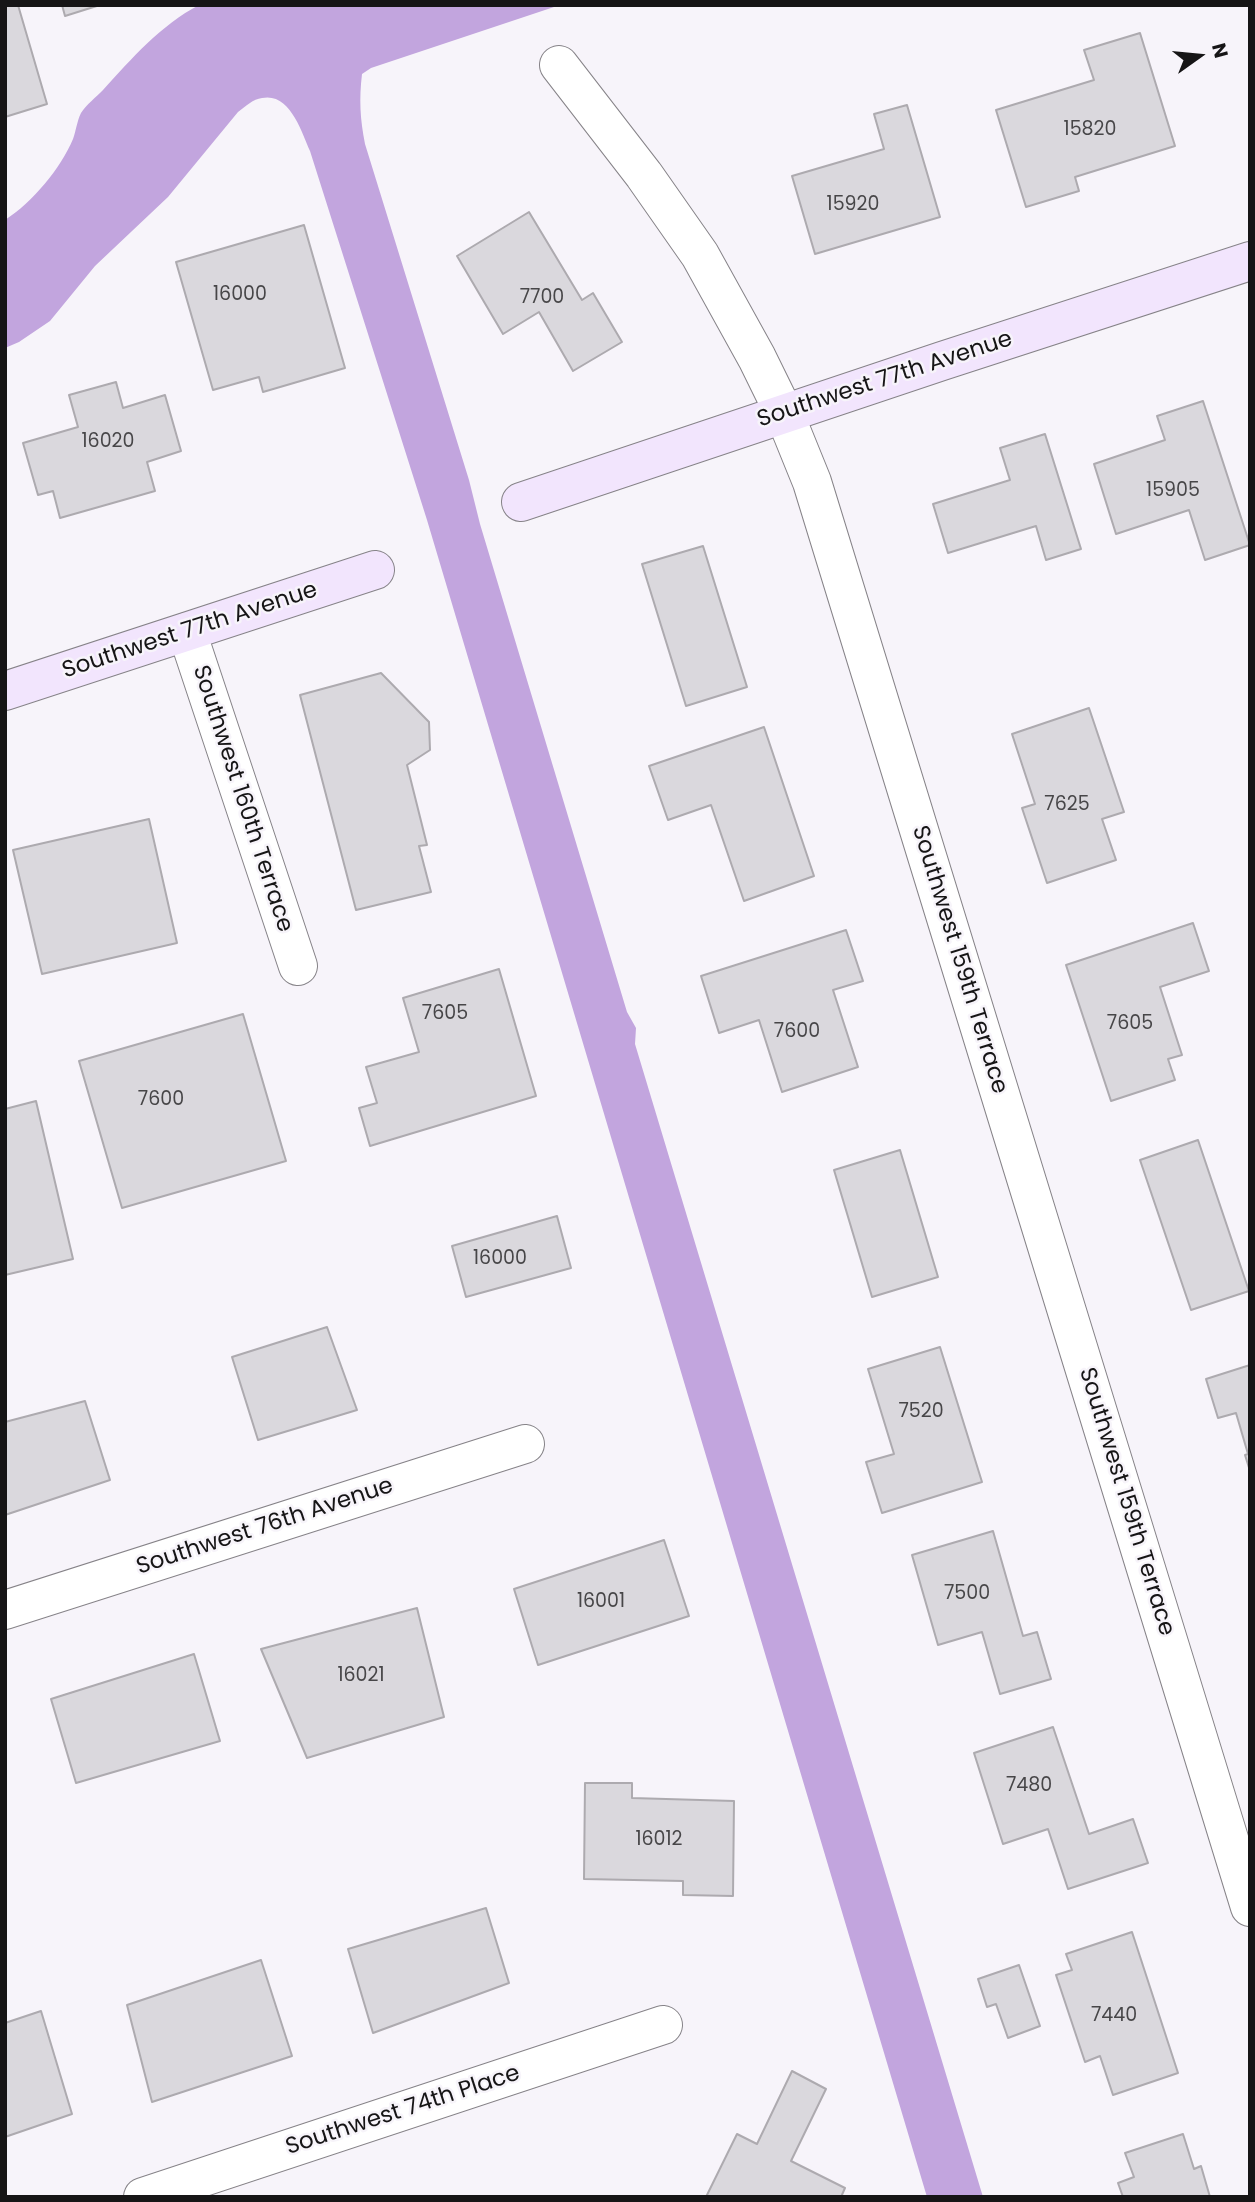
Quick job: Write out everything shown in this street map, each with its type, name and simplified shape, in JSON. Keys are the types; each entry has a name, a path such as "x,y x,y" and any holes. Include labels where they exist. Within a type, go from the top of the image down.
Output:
{"street":[{"name":"Southwest 159th Terrace","path":"559,65 644,175 700,255 757,358 812,481 1250,1907"},
{"name":"Southwest 77th Avenue","path":"521,502 1250,261"},
{"name":"Southwest 77th Avenue","path":"5,691 375,570"},
{"name":"Southwest 160th Terrace","path":"187,632 298,966"},
{"name":"Southwest 76th Avenue","path":"5,1610 525,1444"},
{"name":"Southwest 74th Place","path":"143,2197 663,2025"}],"shaded area":[{"path":"199,5 560,5 371,68 362,74 361,109 365,144 469,480 627,1012 636,1028 635,1044 983,2197 927,2197 427,520 310,151 299,125 287,107 272,98 262,98 238,112 168,197 95,266 50,321 5,348 5,220 35,195 53,173 68,150 81,113 86,107 160,32"}],"building":[{"path":"5,5 18,5 47,104 5,117"},
{"path":"62,5 100,5 65,16"},
{"path":"1140,33 1175,146 1075,177 1079,191 1026,207 996,110 1094,80 1084,50"},
{"path":"907,105 940,217 815,254 792,176 884,149 874,114"},
{"path":"529,212 582,300 593,293 622,342 573,371 539,312 503,334 457,256"},
{"path":"304,225 345,368 263,392 259,377 213,390 176,262"},
{"path":"116,382 123,408 165,395 181,451 147,462 155,491 60,518 53,491 38,495 23,443 78,427 69,395"},
{"path":"1203,401 1250,545 1205,560 1189,510 1116,534 1094,464 1165,440 1157,416"},
{"path":"1045,434 1081,549 1046,560 1036,526 948,553 933,504 1010,480 1000,448"},
{"path":"703,546 747,687 686,706 642,564"},
{"path":"381,673 429,722 430,750 407,765 427,845 419,846 431,892 356,910 300,695"},
{"path":"1089,708 1124,812 1102,819 1116,860 1047,883 1022,808 1035,804 1012,734"},
{"path":"764,727 814,876 744,901 711,805 668,820 649,766"},
{"path":"149,819 177,943 42,974 13,850"},
{"path":"1193,923 1209,971 1160,987 1182,1055 1168,1059 1175,1080 1111,1101 1066,965"},
{"path":"846,930 863,981 833,990 858,1067 782,1092 759,1020 719,1033 701,976"},
{"path":"499,969 536,1096 370,1146 359,1108 377,1103 366,1067 419,1052 403,998"},
{"path":"243,1014 286,1161 122,1208 79,1061"},
{"path":"36,1101 73,1259 5,1275 5,1109"},
{"path":"1198,1140 1249,1291 1191,1310 1140,1160"},
{"path":"900,1150 938,1277 872,1297 834,1170"},
{"path":"557,1216 571,1268 466,1297 452,1246"},
{"path":"327,1327 357,1410 258,1440 232,1357"},
{"path":"940,1347 982,1482 882,1513 866,1462 894,1454 868,1369"},
{"path":"1250,1365 1250,1471 1236,1413 1218,1418 1206,1379"},
{"path":"85,1401 110,1480 5,1515 5,1422"},
{"path":"993,1531 1023,1636 1037,1632 1051,1679 1000,1694 982,1632 938,1645 912,1555"},
{"path":"664,1540 689,1616 538,1665 514,1589"},
{"path":"417,1608 444,1717 307,1758 261,1649"},
{"path":"194,1654 220,1741 76,1783 51,1699"},
{"path":"1053,1727 1089,1834 1133,1819 1148,1863 1068,1889 1048,1829 1003,1844 974,1753"},
{"path":"585,1783 632,1783 632,1798 734,1801 733,1896 683,1895 683,1881 584,1879"},
{"path":"486,1908 509,1983 373,2033 348,1949"},
{"path":"1132,1932 1178,2073 1113,2095 1100,2056 1085,2062 1056,1975 1072,1970 1066,1954"},
{"path":"261,1960 292,2056 152,2102 127,2005"},
{"path":"1019,1965 1040,2026 1008,2038 996,2004 987,2007 978,1979"},
{"path":"41,2011 72,2114 5,2137 5,2023"},
{"path":"792,2071 826,2089 791,2161 845,2188 841,2197 706,2197 737,2134 757,2144"},
{"path":"1183,2134 1194,2169 1201,2166 1210,2197 1123,2197 1118,2183 1134,2177 1125,2153"}]}
